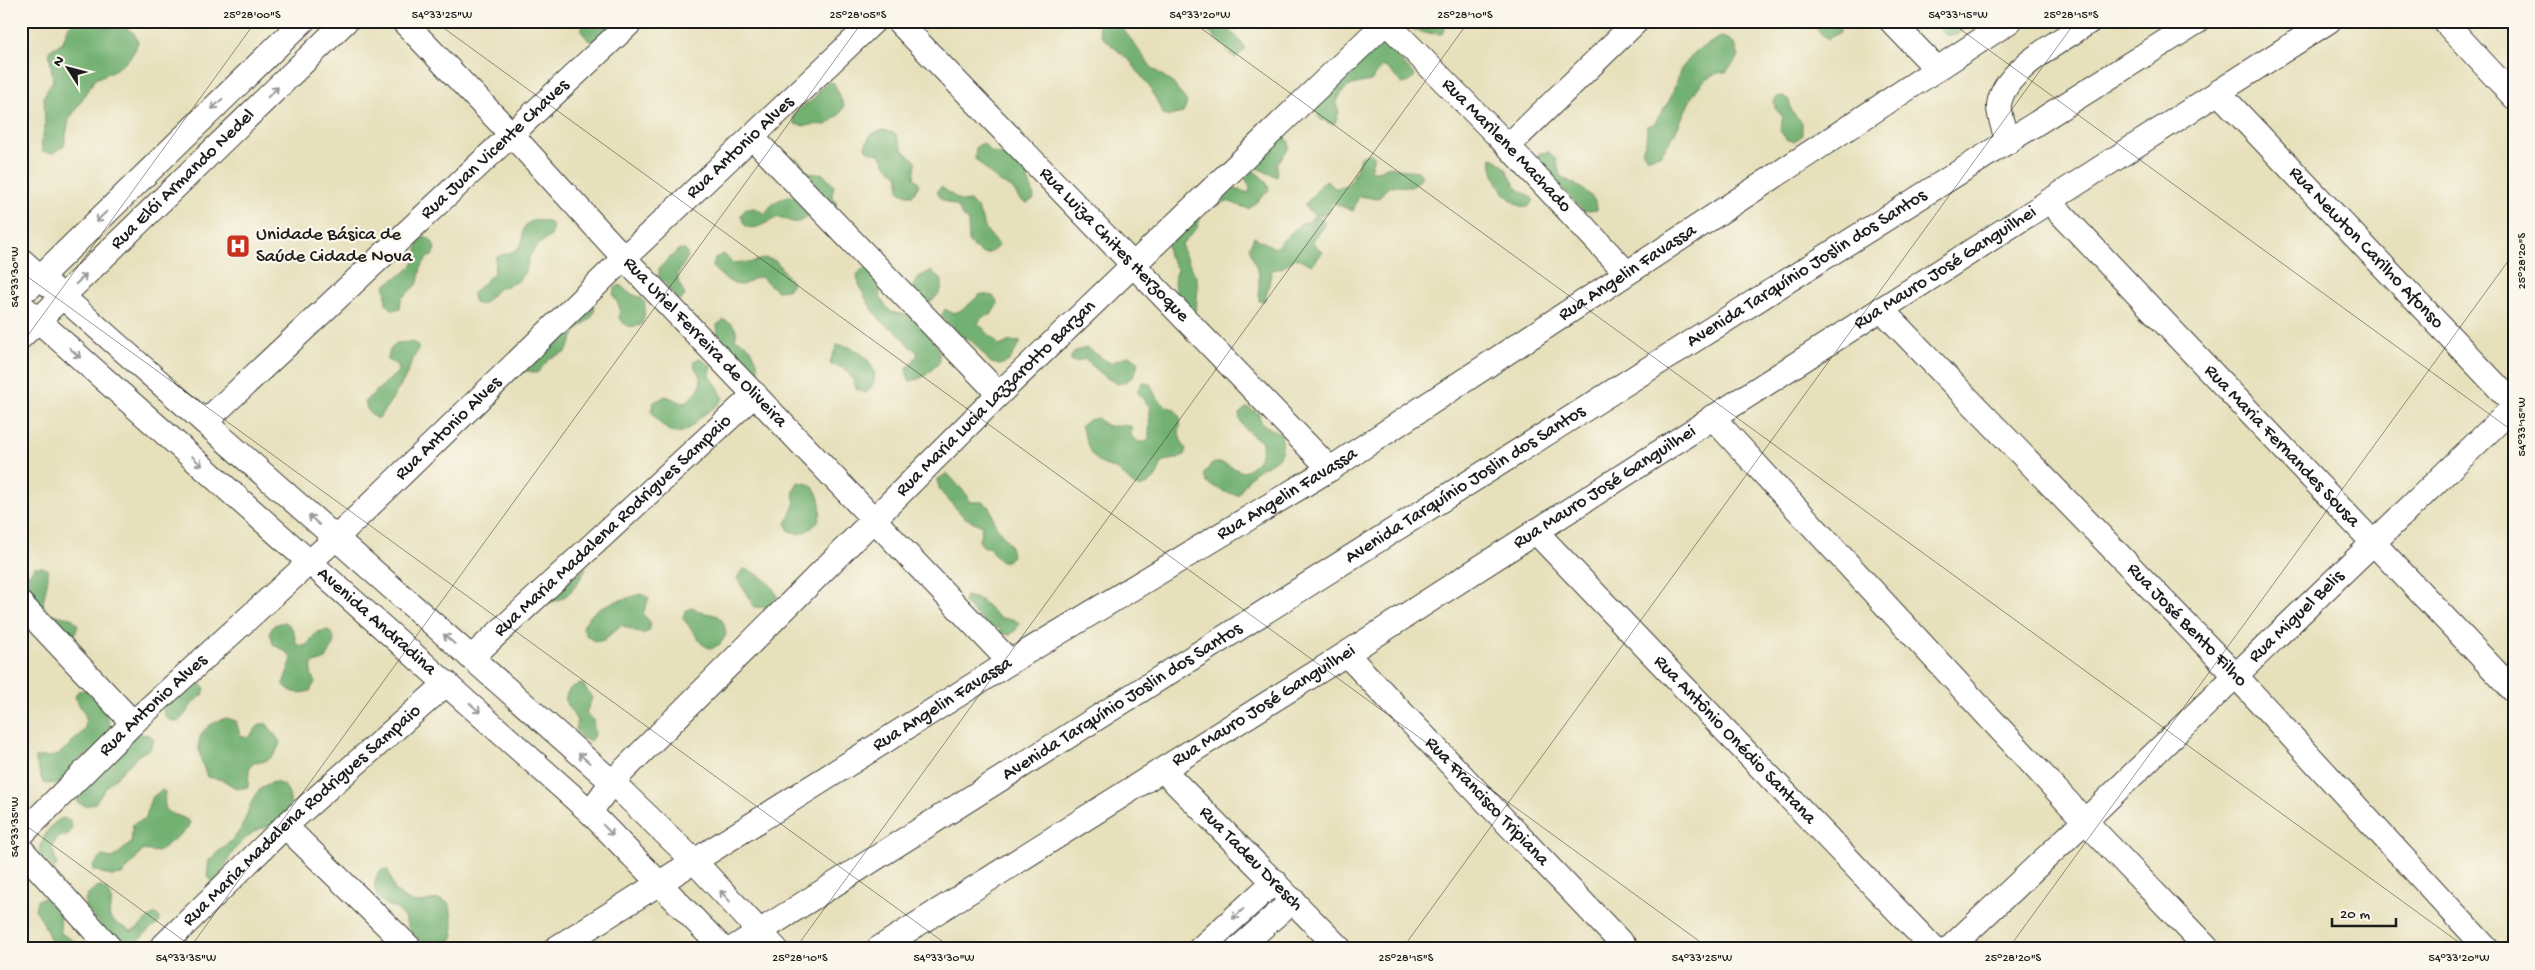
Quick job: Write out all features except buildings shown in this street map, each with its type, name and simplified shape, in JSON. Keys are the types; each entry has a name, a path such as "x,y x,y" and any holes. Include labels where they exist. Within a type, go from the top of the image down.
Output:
{"street":[{"name":"Rua Elói Armando Nedel","path":"21,295 302,21"},
{"name":"Rua Elói Armando Nedel","path":"21,337 346,21"},
{"name":"Rua Uriel Ferreira de Oliveira","path":"402,21 512,135 624,258 1010,662"},
{"name":"Rua Juan Vicente Chaves","path":"205,422 632,21"},
{"name":"Rua Antonio Alves","path":"21,835 133,723 335,539 624,258 874,21"},
{"name":"Rua Luiza Chites Herzoque","path":"898,21 1330,468"},
{"path":"1508,146 1637,21"},
{"path":"1891,21 1937,69"},
{"name":"Rua Angelin Favassa","path":"555,949 693,860 1010,662 1330,468 2010,21"},
{"path":"2008,142 1998,106 2005,86 2021,69 2090,21"},
{"name":"Avenida Tarquínio Joslin dos Santos","path":"732,949 2198,21"},
{"name":"Rua Mauro José Ganguilhei","path":"878,949 1346,654 2329,21"},
{"path":"2444,21 2514,97"},
{"name":"Rua Maria Lucia Lazzarotto Barzan","path":"590,812 612,782 873,518 999,394 1386,22"},
{"name":"Rua Marilene Machado","path":"1386,22 1508,146 1626,272"},
{"name":"Rua Newton Carilho Afonso","path":"2218,92 2514,405"},
{"path":"752,137 999,394"},
{"name":"Rua Maria Fernandes Sousa","path":"2049,201 2514,691"},
{"path":"21,260 612,782 693,860 758,932 776,949"},
{"name":"Avenida Andradina","path":"21,305 590,812 723,949"},
{"name":"Rua José Bento Filho","path":"1881,308 2236,676 2487,949"},
{"name":"Rua Maria Madalena Rodrigues Sampaio","path":"471,658 755,394"},
{"name":"Rua Miguel Belis","path":"1949,949 2236,676 2514,405"},
{"path":"1712,417 2085,821 2208,949"},
{"name":"Rua Antônio Onédio Santana","path":"1535,531 1934,949"},
{"path":"21,604 133,723"},
{"name":"Rua Francisco Tripiana","path":"1346,654 1627,949"},
{"name":"Rua Maria Madalena Rodrigues Sampaio","path":"160,949 285,826 447,683"},
{"name":"Rua Tadeu Dresch","path":"1163,770 1275,881 1340,949"},
{"path":"285,826 411,949"},
{"path":"21,849 112,949"},
{"path":"1200,949 1275,881"},
{"path":"1238,949 1293,900"}],"green space":[{"path":"75,21 98,21 103,28 123,26 134,33 138,42 134,52 126,62 111,72 95,79 69,120 64,146 53,153 42,151 41,142 45,126 44,96 53,80 49,51 63,42 68,27"},
{"path":"586,21 617,21 598,40 589,41 581,31"},
{"path":"1097,21 1117,21 1152,68 1172,82 1187,102 1183,113 1169,116 1163,114 1151,89 1130,61 1101,36"},
{"path":"1198,21 1215,21 1236,36 1246,49 1235,58"},
{"path":"1407,21 1442,21 1446,26 1442,34 1427,33 1414,29"},
{"path":"1811,21 1839,21 1840,32 1828,39 1822,35"},
{"path":"1936,21 1964,21 1964,30 1956,35 1946,35 1940,30"},
{"path":"1721,37 1734,43 1739,57 1726,72 1715,74 1699,86 1669,143 1660,155 1648,158 1642,151 1646,141 1647,126 1654,124 1670,99 1681,69 1696,51"},
{"path":"1380,43 1396,52 1397,57 1415,76 1409,82 1402,84 1383,66 1371,81 1350,86 1342,93 1336,105 1339,112 1335,123 1331,124 1320,119 1313,106"},
{"path":"827,82 834,83 844,106 840,114 826,125 803,126 795,124 793,117 797,111 811,101"},
{"path":"1783,96 1789,100 1792,112 1802,122 1802,136 1794,141 1787,140 1780,131 1783,117 1775,108 1774,101 1777,97"},
{"path":"884,130 896,134 903,150 916,161 914,178 918,181 919,185 913,195 907,195 899,191 899,176 887,166 881,155 866,150 865,146 871,134"},
{"path":"1284,135 1289,142 1289,148 1277,164 1277,177 1257,168 1253,162 1264,152 1271,153 1273,150 1272,142"},
{"path":"983,143 993,153 1016,156 1028,171 1028,179 1034,199 1027,203 1020,200 1012,188 998,181 975,159 976,147"},
{"path":"1549,152 1556,159 1560,176 1589,194 1596,204 1597,210 1583,211 1536,161 1539,153"},
{"path":"1370,153 1374,155 1370,171 1378,171 1389,166 1418,171 1422,176 1415,185 1388,188 1378,199 1359,196 1353,211 1331,202 1331,209 1322,216 1314,215 1304,206 1324,182 1328,181 1335,188 1346,185 1353,177 1360,157"},
{"path":"790,156 799,161 805,170 812,174 822,173 834,186 832,195 837,205 833,208 787,161"},
{"path":"1492,158 1504,166 1517,188 1530,196 1534,201 1528,207 1514,202 1502,189 1493,173"},
{"path":"1246,166 1263,179 1269,190 1249,209 1227,201 1216,206 1216,198 1228,187 1249,193 1250,187 1244,175"},
{"path":"941,187 962,202 970,201 978,209 986,230 999,245 992,252 983,254 969,243 968,221 962,216 958,207 941,199 937,192"},
{"path":"787,196 799,197 807,206 808,216 797,222 779,217 751,228 743,222 741,214 746,209 755,208 765,214 773,203"},
{"path":"1196,215 1200,219 1197,228 1182,244 1183,251 1196,277 1198,287 1196,308 1193,314 1180,298 1175,288 1174,283 1177,269 1168,254 1167,242"},
{"path":"1314,216 1323,220 1324,227 1312,242 1323,252 1312,265 1296,258 1282,268 1272,270 1266,297 1264,301 1259,301 1259,275 1249,247 1254,237 1275,248 1301,223 1308,222"},
{"path":"535,220 546,221 553,225 551,236 536,246 529,257 526,271 517,282 498,289 482,305 474,303 473,293 494,273 496,257 518,248 521,244 525,226"},
{"path":"425,236 432,241 435,249 432,256 427,258 421,267 418,283 401,299 400,308 393,310 386,304 385,285 405,272 413,264 416,258 418,240"},
{"path":"679,249 685,250 688,256 679,271 679,282 685,296 680,301 659,277 659,268"},
{"path":"724,254 733,263 749,263 766,258 776,261 792,283 789,289 777,291 761,277 741,285 734,284 713,267 715,258"},
{"path":"869,267 880,284 880,297 891,312 911,316 938,347 940,361 923,377 909,381 906,370 917,356 917,351 896,331 883,322 861,289 857,276 861,270"},
{"path":"931,271 942,280 941,288 940,292 932,300 925,304 912,287 919,277"},
{"path":"620,285 629,293 642,298 645,304 644,318 641,325 628,326 619,318 620,308 613,294 615,288"},
{"path":"981,294 993,296 998,303 991,315 982,317 978,323 1000,346 1010,341 1021,342 1009,361 1000,365 991,363 973,342 959,335 941,317 945,309 952,313 961,311"},
{"path":"590,300 595,308 594,313 575,333 566,352 550,358 537,373 527,371 523,366 539,350 549,347 551,338"},
{"path":"724,320 736,329 735,339 745,343 755,356 758,372 751,379 718,336 717,325"},
{"path":"411,342 418,345 418,350 405,378 379,418 375,418 367,409 365,401 398,372 398,365 387,360 390,350 396,343"},
{"path":"837,345 855,350 869,362 875,378 872,386 866,393 856,389 848,372 840,367 831,365 830,362"},
{"path":"1087,348 1110,363 1130,355 1138,361 1134,374 1127,381 1118,384 1107,378 1084,359 1077,362 1071,361 1075,351"},
{"path":"699,358 711,366 710,376 723,398 688,429 682,432 671,431 657,420 651,410 654,402 666,396 683,403 690,399 699,389 701,381 693,362"},
{"path":"1143,382 1151,385 1158,400 1173,409 1179,416 1179,434 1186,449 1181,457 1161,462 1155,478 1140,488 1132,484 1118,470 1100,463 1091,454 1081,426 1089,420 1098,418 1107,425 1132,427 1131,436 1139,442 1146,442 1149,438 1150,407 1137,391"},
{"path":"1247,407 1258,413 1262,424 1281,434 1282,450 1277,459 1252,474 1238,495 1225,492 1207,483 1204,474 1211,464 1216,463 1244,472 1258,460 1262,452 1262,442 1247,430 1240,419 1239,414"},
{"path":"947,473 968,496 969,502 982,502 990,507 996,526 1010,545 1012,556 1009,559 1005,561 999,560 990,548 983,546 979,541 982,526 964,517 940,491 937,480"},
{"path":"798,482 813,487 818,495 821,510 816,524 800,534 789,531 786,524 795,502 794,492"},
{"path":"34,567 43,567 48,570 45,608 58,616 72,618 78,625 75,635 68,642 21,598 21,572 30,574"},
{"path":"586,567 579,581 570,592 558,600 543,603"},
{"path":"743,569 759,575 771,586 777,596 770,605 754,607 737,578"},
{"path":"641,594 649,598 643,614 651,623 649,631 643,634 621,625 604,640 595,642 586,635 583,628 592,614 607,605"},
{"path":"966,596 981,600 1000,618 1013,619 1019,623 1016,630 1009,635 1001,633 998,626 992,630 964,603"},
{"path":"693,607 698,611 718,616 722,620 726,635 720,644 711,649 702,644 683,618 685,611"},
{"path":"284,622 294,632 297,645 306,646 317,632 328,630 334,637 333,646 326,659 312,664 311,674 315,682 310,691 295,692 289,690 283,684 292,659 289,654 273,644 270,632 274,625"},
{"path":"192,682 199,683 205,688 203,695 195,701 178,722 169,720 163,713 164,703"},
{"path":"583,684 592,698 586,713 593,720 595,735 590,741 582,738 576,732 577,721 565,700 571,688"},
{"path":"86,690 106,710 111,732 91,753 77,760 75,766 61,784 43,783 35,758 58,755 85,729 86,717 75,697 78,691"},
{"path":"226,718 236,721 240,735 248,738 260,724 267,724 280,742 279,747 271,758 263,762 253,763 249,769 248,787 237,789 223,780 207,777 203,767 199,748 202,734 207,728"},
{"path":"139,734 150,735 154,740 151,748 139,755 108,785 95,803 86,806 77,802 78,794 90,786 102,769 128,741"},
{"path":"275,782 284,785 290,798 290,804 285,814 281,819 268,827 255,831 241,843 235,849 214,883 207,877 209,860 238,833 255,795 260,789"},
{"path":"163,790 165,792 165,807 167,811 190,822 187,829 158,852 143,850 122,875 111,876 93,870 94,864 102,856 113,858 131,843 133,824 146,818 152,798"},
{"path":"62,818 70,820 72,828 69,834 57,838 52,847 57,865 54,869 39,854 46,833 53,824"},
{"path":"381,870 388,870 395,891 410,901 417,903 438,900 450,904 454,936 447,949 428,949 426,943 414,936 399,911 381,901 376,892 375,883"},
{"path":"99,886 110,894 109,915 115,922 131,931 156,914 160,918 159,923 145,933 133,947 124,949 115,942 85,907 85,900 88,894"},
{"path":"44,898 57,906 61,914 60,930 62,934 81,945 79,949 56,949 35,909 37,900"}],"place":[{"name":"Unidade Básica de Saúde Cidade Nova","path":"238,246"}]}
